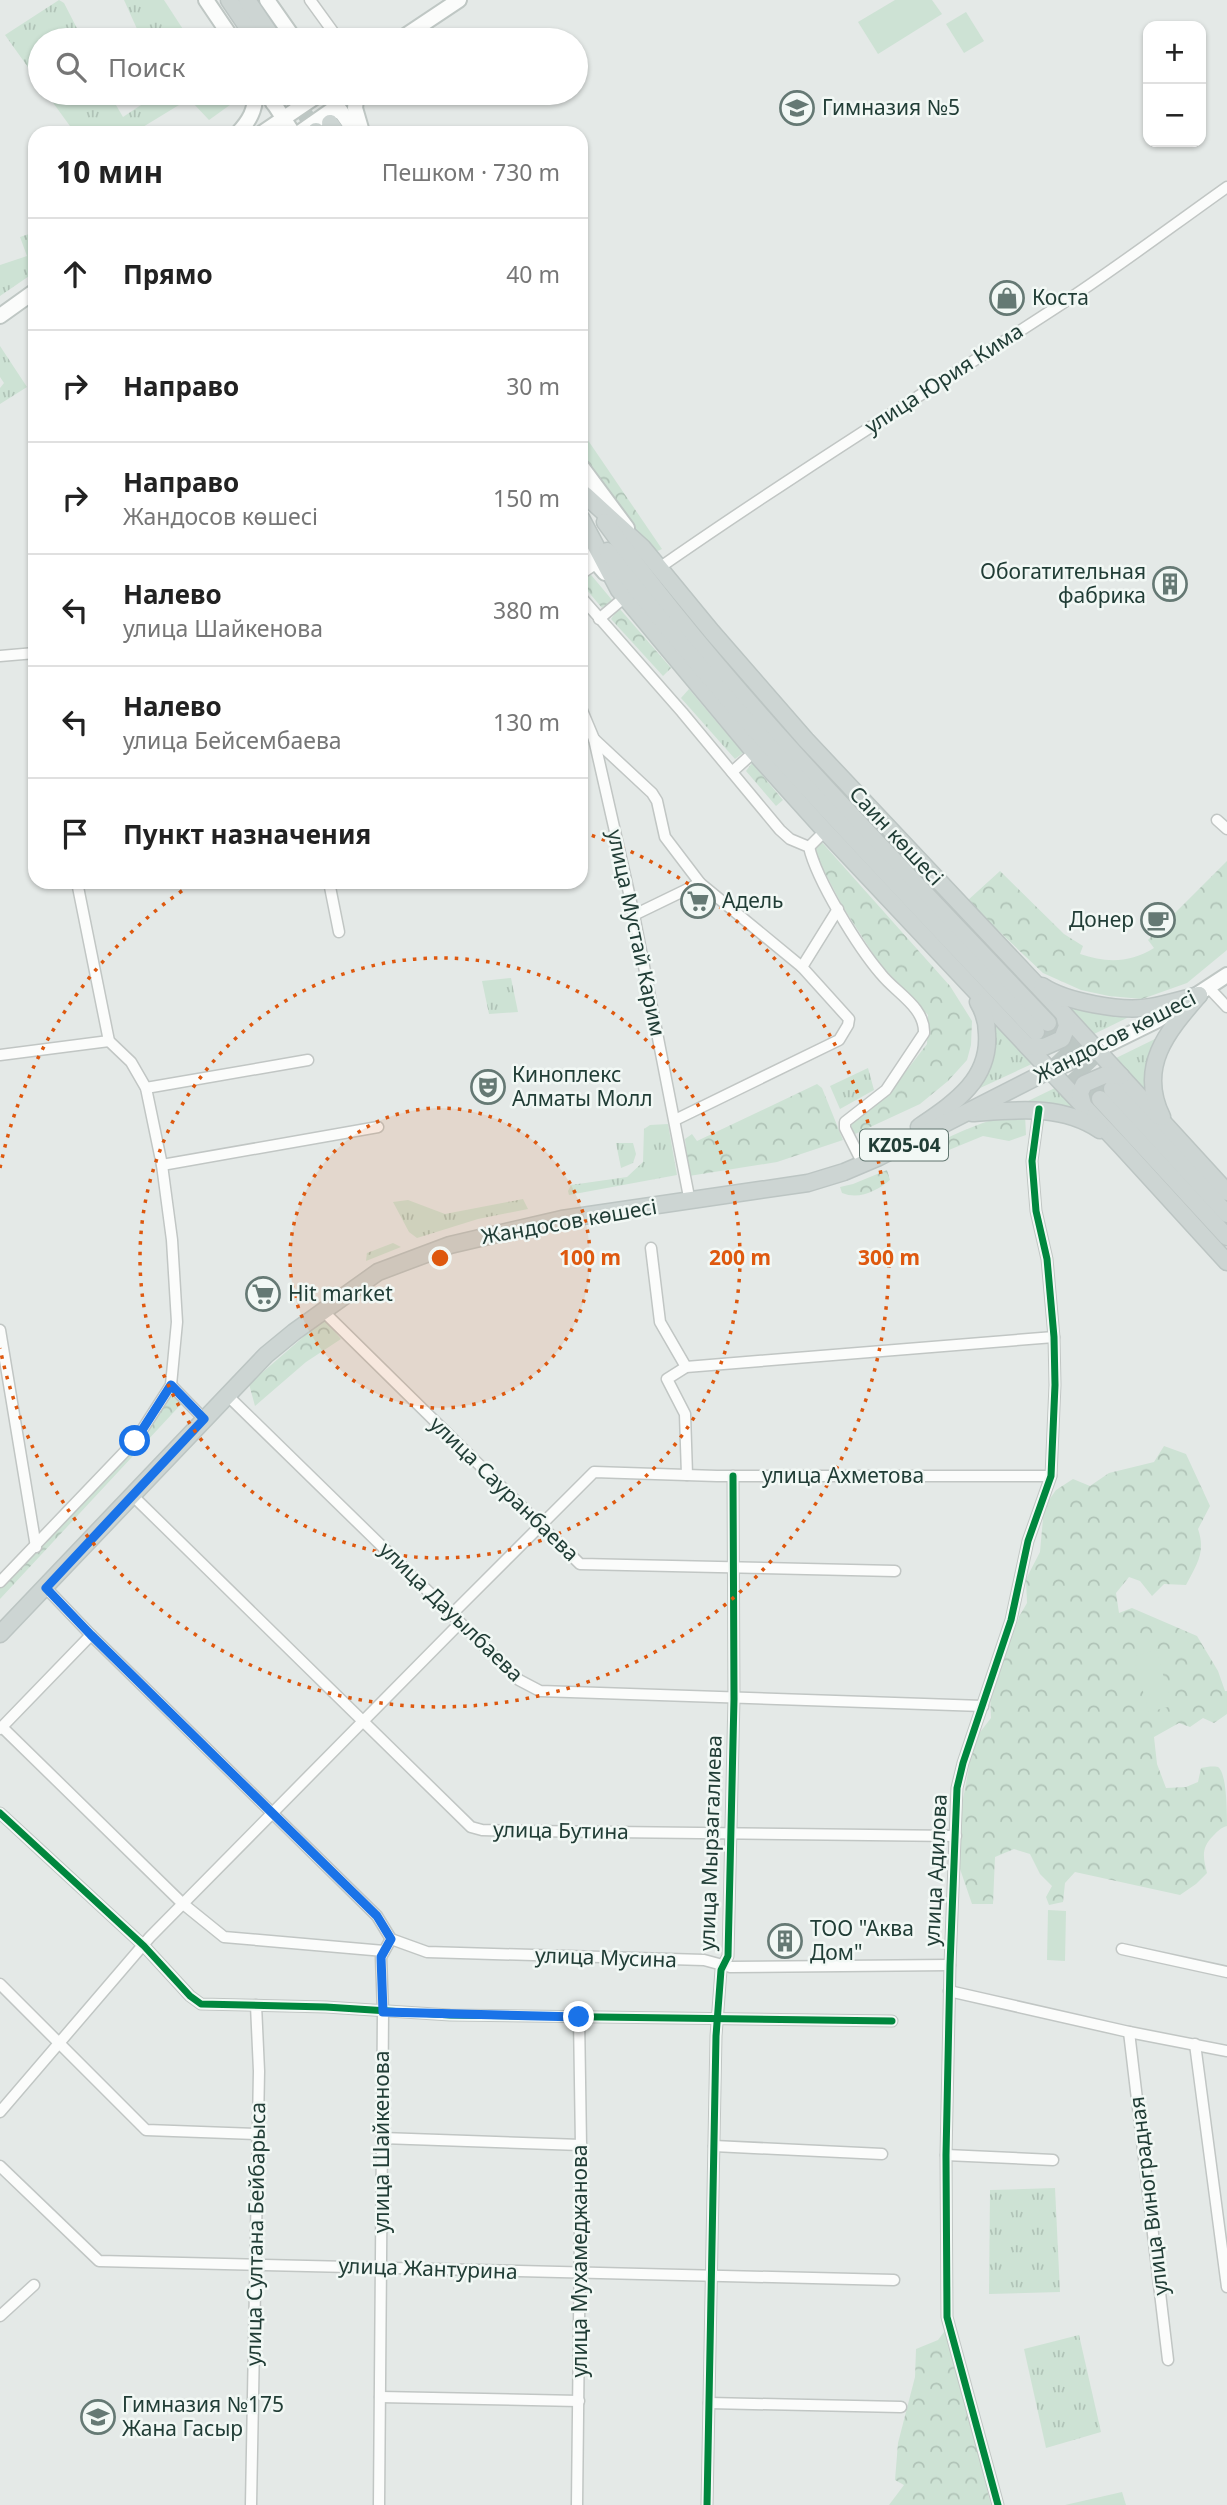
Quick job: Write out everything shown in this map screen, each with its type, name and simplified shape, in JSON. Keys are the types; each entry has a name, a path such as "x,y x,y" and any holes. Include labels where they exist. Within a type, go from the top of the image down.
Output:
{"main road":[{"path":"206,0 225,28"},
{"path":"229,0 248,28"},
{"path":"247,0 266,28"},
{"path":"267,0 287,28"},
{"path":"417,28 459,0"},
{"path":"243,126 254,105"},
{"path":"275,105 289,126"},
{"path":"272,126 303,105"},
{"path":"328,105 329,126"},
{"path":"355,105 361,126"},
{"path":"309,126 332,110 329,126"},
{"path":"0,316 28,296"},
{"name":"Саин көшесі","path":"588,475 659,568 743,668 888,828 1097,1050 1111,1088 1227,1237"},
{"path":"588,497 643,548"},
{"name":"Саин көшесі","path":"588,499 629,556 768,722 1042,1027 838,821 684,649 588,527"},
{"path":"588,531 622,594"},
{"path":"588,553 754,752 825,831 1051,1070 1227,1262"},
{"path":"743,668 768,722"},
{"path":"693,679 749,722"},
{"name":"Жандосов көшесі","path":"0,1634 266,1355 378,1272 450,1245 562,1219 808,1184 844,1172 913,1141 962,1113 1158,1020 1227,975"},
{"path":"1028,976 1061,995 1131,1008 1149,1007 1204,991"},
{"path":"915,1130 958,1100 970,1087 987,1054 987,1024 968,985"},
{"path":"1168,1128 1158,1109 1155,1095 1153,1080 1157,1057 1162,1040 1204,991"},
{"path":"1027,1046 1044,1047 1062,1039 1067,1026 1064,1014"},
{"path":"1083,1105 1080,1093 1084,1084 1105,1075 1111,1088"},
{"name":"Саин көшесі","path":"1111,1088 1168,1128 1227,1192"},
{"name":"Саин көшесі","path":"1111,1088 1227,1214"},
{"path":"962,1113 1039,1109 1084,1121 1121,1146"},
{"name":"Жандосов көшесі","path":"743,1192 805,1176 962,1113"}],"street":[{"path":"310,0 330,28"},
{"name":"улица Юрия Кима","path":"659,568 716,527 1064,303 1227,187"},
{"path":"588,569 597,563"},
{"path":"599,619 622,594"},
{"path":"588,606 780,830 790,839 809,847"},
{"path":"0,656 28,654"},
{"name":"улица Мустай Карим","path":"588,725 594,739 634,915 690,1202"},
{"path":"594,739 655,796 665,837 700,883 802,967 849,1019 849,1025 839,1040 774,1074 674,1119"},
{"path":"732,772 754,752"},
{"path":"1217,820 1227,829"},
{"path":"809,847 825,831"},
{"path":"809,847 811,858 838,909 882,975 912,1004 925,1023 924,1034 886,1090 845,1122 845,1128 859,1156"},
{"path":"634,915 700,883"},
{"path":"0,1582 135,1441 171,1385 177,1322 172,1240 162,1166 146,1088 131,1062 109,1041 78,889"},
{"path":"330,889 339,932"},
{"path":"802,967 838,909"},
{"path":"1204,991 1227,1007"},
{"path":"0,1055 109,1041"},
{"path":"146,1088 308,1060"},
{"name":"улица Адилова","path":"998,2505 947,2317 949,1990 957,1788 962,1763 1011,1620 1028,1541 1051,1476 1054,1337 1047,1259 1036,1211 1032,1161 1039,1109"},
{"path":"162,1166 378,1127"},
{"path":"651,1248 660,1322 686,1367"},
{"name":"улица Сауранбаева","path":"323,1311 580,1564 895,1571"},
{"path":"0,1330 36,1547"},
{"path":"687,1475 684,1414 667,1379 686,1367 1054,1337"},
{"path":"171,1385 204,1419"},
{"name":"улица Дауылбаева","path":"228,1395 519,1680 540,1691 983,1706"},
{"name":"улица Ахметова","path":"540,1525 594,1472 733,1476 1051,1476"},
{"name":"улица Мырзагалиева","path":"707,2505 718,2019 721,1970 728,1956 734,1699 733,1476"},
{"name":"улица Бутина","path":"133,1496 471,1827 482,1830 956,1836"},
{"path":"451,1615 540,1525"},
{"path":"46,1588 377,1916 391,1939"},
{"path":"0,2112 182,1903 460,1623"},
{"path":"91,1635 1,1728 182,1903 224,1937 384,1951"},
{"path":"0,1813 144,1946 190,1996 201,2004 579,2017 892,2021"},
{"name":"улица Шайкенова","path":"379,2505 383,2012 381,1957 391,1939"},
{"name":"улица Мусина","path":"391,1939 426,1952 704,1960 730,1966 950,1965"},
{"path":"1122,1949 1227,1972"},
{"path":"0,1984 146,2130 256,2134"},
{"path":"949,1990 1129,2032 1227,2051"},
{"name":"улица Султана Бейбарыса","path":"251,2505 259,2071 257,2005"},
{"name":"улица Мухамеджанова","path":"577,2505 581,2145 579,2017"},
{"name":"улица Виноградная","path":"1129,2032 1168,2360"},
{"path":"1195,2045 1227,2287"},
{"path":"382,2138 581,2145"},
{"path":"714,2146 883,2154"},
{"path":"946,2155 1053,2160"},
{"name":"улица Жантурина","path":"0,2166 99,2261 894,2280"},
{"path":"0,2316 34,2285"},
{"path":"380,2397 579,2401"},
{"path":"709,2403 901,2407"}],"green space":[{"path":"59,0 64,3 77,28 28,28 28,67 5,35"},
{"path":"124,0 164,0 182,28 137,28"},
{"path":"895,0 932,0 942,14 878,54 858,22"},
{"path":"966,12 984,41 964,53 946,24"},
{"path":"55,105 116,105 123,117 141,105 179,105 144,126 70,126"},
{"path":"195,105 230,105 209,120"},
{"path":"28,234 28,277 0,296 0,265 27,256 20,237"},
{"path":"0,346 27,387 0,404 0,388 4,383 0,377"},
{"path":"588,440 662,549 651,554 588,466"},
{"path":"588,571 612,600 602,608 588,591"},
{"path":"619,608 671,668 663,676 611,619"},
{"path":"689,689 743,753 735,759 681,698"},
{"path":"752,763 783,800 776,806 746,771"},
{"path":"819,839 950,986 972,1021 967,1060 948,1081 920,1104 853,1135 851,1124 893,1088 927,1044 928,1015 879,963 843,907 812,848"},
{"path":"1227,861 1227,950 1187,983 1142,999 1081,990 1043,973 967,901 1000,871 1064,934 1083,946 1080,954 1099,959 1127,959 1154,948 1148,940"},
{"path":"511,978 518,1012 489,1014 482,981"},
{"path":"1054,997 1135,1014 1090,1036"},
{"path":"994,1020 1034,1063 978,1089 988,1073 993,1057"},
{"path":"1159,1037 1149,1099 1112,1060"},
{"path":"868,1068 874,1090 840,1109 830,1086"},
{"path":"817,1084 822,1088 843,1140 777,1162 689,1176 685,1139 692,1134 697,1141"},
{"path":"1057,1087 1082,1113 1068,1107 1024,1103"},
{"path":"1025,1114 1026,1135 1009,1141 983,1136 927,1159 924,1149 949,1137 985,1122"},
{"path":"668,1124 677,1175 569,1195 571,1185 627,1177 643,1162 644,1129 650,1125"},
{"path":"616,1143 633,1143 636,1154 633,1163 621,1168"},
{"path":"887,1170 890,1180 874,1191 861,1195 842,1193 840,1187"},
{"path":"523,1199 528,1209 478,1219 417,1238 409,1232 393,1202 408,1200 445,1214"},
{"path":"393,1243 401,1247 366,1261 367,1253"},
{"path":"324,1319 341,1339 306,1362 255,1406 249,1384"},
{"path":"171,1385 185,1400 0,1599 0,1582 135,1441"},
{"path":"1164,1446 1186,1454 1210,1506 1198,1529 1201,1551 1186,1585 1164,1584 1152,1596 1140,1581 1129,1577 1116,1593 1119,1613 1132,1608 1197,1636 1218,1671 1227,1691 1227,1714 1214,1723 1203,1718 1190,1727 1179,1723 1154,1737 1157,1764 1166,1788 1186,1787 1198,1782 1201,1768 1218,1767 1225,1785 1227,1826 1218,1831 1206,1845 1204,1857 1207,1873 1180,1895 1075,1872 1065,1883 1063,1902 1049,1905 1046,1897 1052,1886 1040,1874 1030,1854 1014,1849 995,1857 993,1904 972,1904 959,1866 961,1810 974,1740 991,1718 990,1693 1027,1603 1026,1579 1040,1552 1044,1507 1056,1490 1073,1479 1090,1486 1109,1473 1154,1462"},
{"path":"1156,1650 1172,1706 1149,1712 1133,1657"},
{"path":"1048,1910 1066,1911 1065,1961 1047,1960"},
{"path":"1055,2188 1060,2292 989,2294 990,2190"},
{"path":"947,2328 991,2505 889,2505 904,2485 895,2480 898,2443 915,2377 916,2349 938,2340"},
{"path":"1079,2335 1101,2432 1046,2448 1024,2349"},
{"path":"1122,2492 1126,2505 1065,2505"}],"tunnel":[{"path":"299,105 313,126"},
{"path":"1048,1023 1108,1085"},
{"path":"1040,1036 1100,1099"}],"cycle path":[{"path":"998,2505 947,2317 946,2155 950,1965 957,1788 1011,1620 1028,1541 1051,1476 1054,1337 1047,1259 1036,1211 1032,1161 1039,1109"},
{"path":"707,2505 716,2036 721,1970 728,1956 734,1699 733,1476"},
{"path":"0,1813 144,1946 190,1996 201,2004 326,2007 450,2015 892,2021"}],"place":[{"name":"Гимназия №5","path":"797,108"},
{"name":"Коста","path":"1007,298"},
{"name":"Обогатительная фабрика","path":"1170,584"},
{"name":"Адель","path":"698,901"},
{"name":"Донер","path":"1158,920"},
{"name":"Киноплекс Алматы Молл","path":"488,1087"},
{"name":"Hit market","path":"263,1294"},
{"name":"ТОО \"Аква Дом\"","path":"785,1941"},
{"name":"Гимназия №175 Жана Гасыр","path":"98,2417"}],"route":[{"path":"135,1441 171,1385 204,1419 46,1588 377,1916 391,1939 381,1957 383,2012 579,2017"}]}
